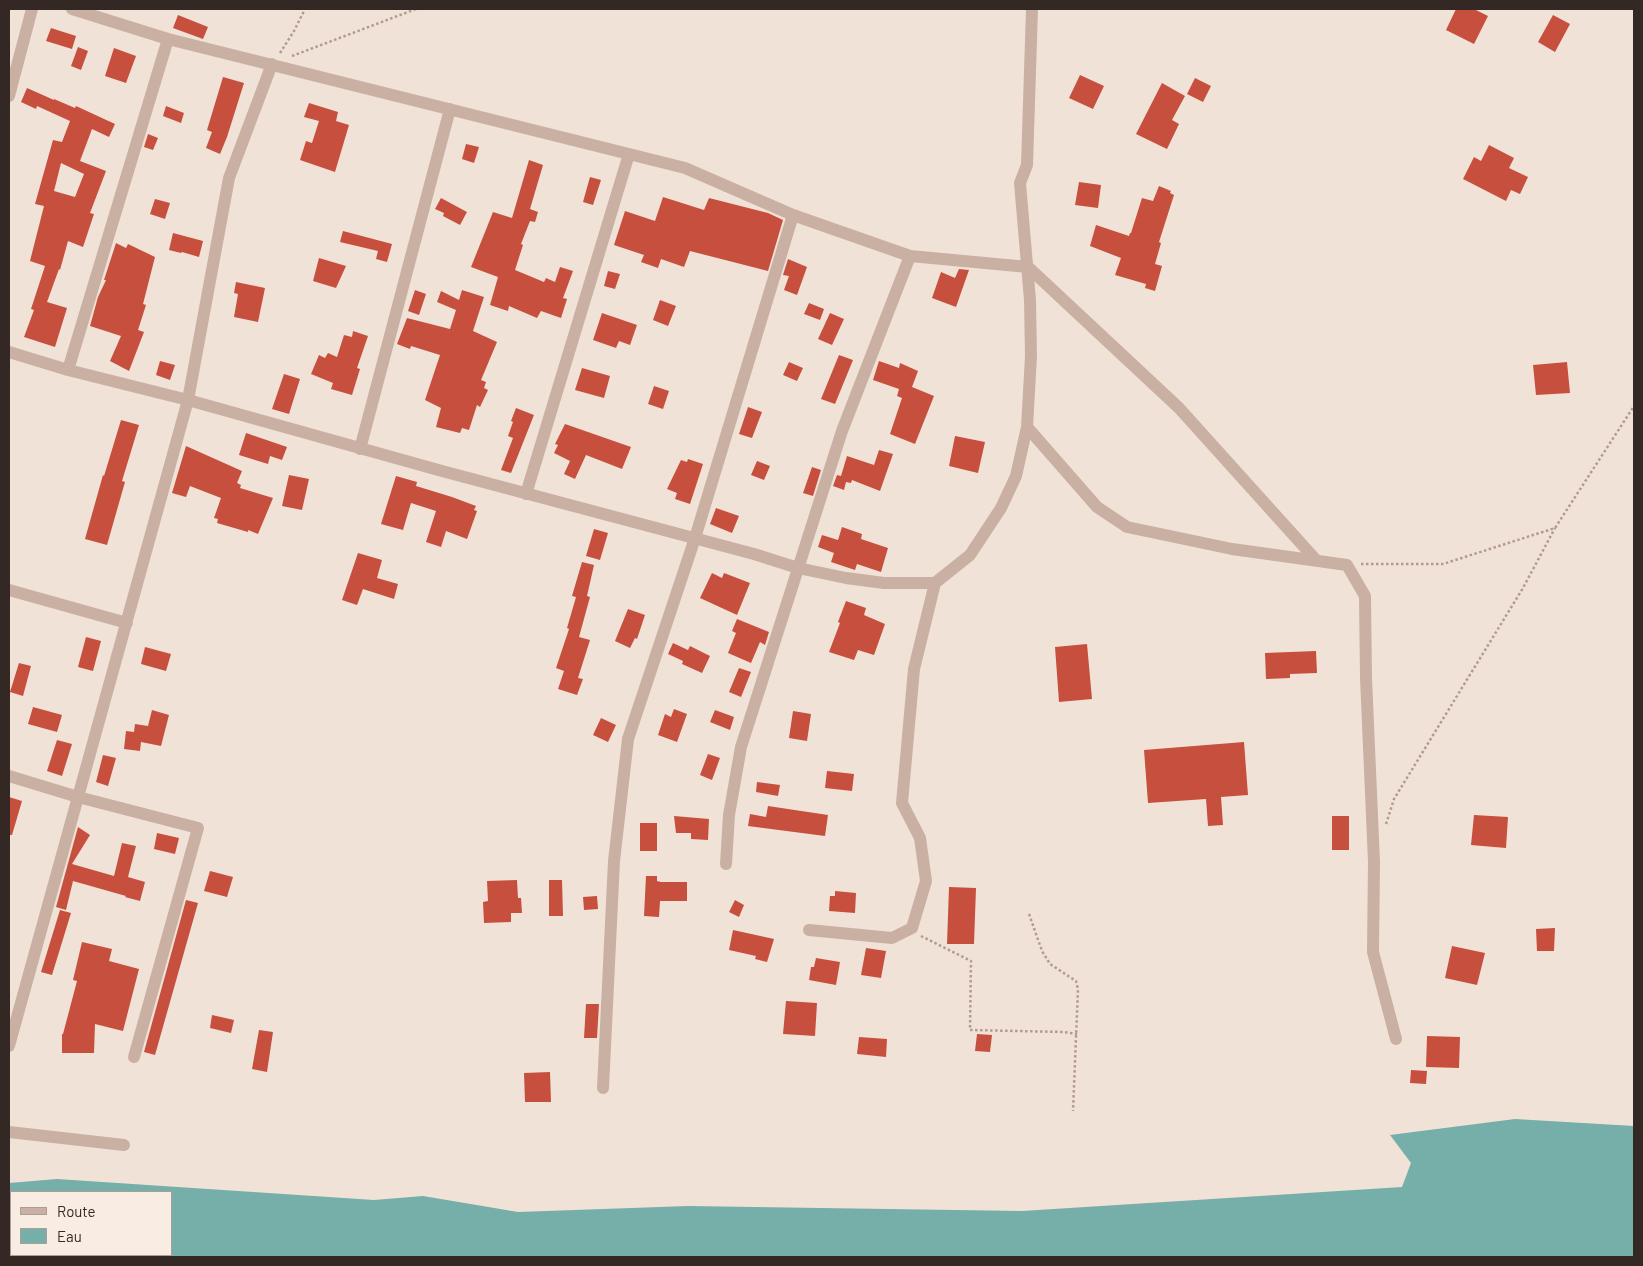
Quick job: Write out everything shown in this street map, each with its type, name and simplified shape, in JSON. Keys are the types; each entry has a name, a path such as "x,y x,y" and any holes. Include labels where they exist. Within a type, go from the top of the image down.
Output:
{"street":[{"path":"9,96 32,9"},
{"path":"72,9 168,39 685,168 793,215 910,256 1028,267 1179,408 1316,560"},
{"path":"809,930 892,938 912,928 926,881 920,838 902,803 914,669 935,583 970,555 1001,508 1016,476 1027,427 1031,356 1030,300 1020,183 1027,165 1032,9"},
{"path":"68,370 168,39"},
{"path":"9,1046 188,400 229,178 272,64"},
{"path":"360,449 450,109"},
{"path":"526,494 629,154"},
{"path":"603,1088 614,861 628,739 695,538 793,215"},
{"path":"726,864 729,815 741,747 842,431 910,256"},
{"path":"9,352 68,370 188,400 360,449 754,554 798,568 846,578 884,583 935,583"},
{"path":"1027,427 1096,506 1127,527 1232,549 1347,564 1365,596 1366,678 1374,862 1373,952 1396,1039"},
{"path":"9,590 127,623"},
{"path":"9,776 78,798 198,828 134,1057"},
{"path":"9,1132 124,1145"}],"path":[{"path":"272,64 294,31 305,9"},
{"path":"272,64 416,9"},
{"path":"1386,826 1394,799 1518,595 1555,528 1634,406"},
{"path":"1347,564 1443,564 1555,528"},
{"path":"1029,914 1042,951 1050,964 1076,981 1078,989 1073,1111"},
{"path":"912,928 921,936 970,961 970,1030 1077,1034"}],"water":[{"path":"1515,1119 1634,1126 1634,1257 9,1257 9,1183 57,1179 374,1200 423,1196 518,1212 688,1206 1022,1211 1402,1187 1411,1163 1390,1135"}],"building":[{"path":"1456,9 1474,9 1488,16 1474,44 1446,30"},
{"path":"178,15 208,27 203,39 173,28"},
{"path":"1553,15 1570,24 1555,52 1538,42"},
{"path":"51,28 76,36 72,49 46,41"},
{"path":"78,47 88,51 81,70 71,66"},
{"path":"114,48 136,56 126,83 105,76"},
{"path":"1080,75 1104,86 1093,109 1069,98"},
{"path":"223,77 244,83 220,154 206,148 212,132 207,130"},
{"path":"1195,78 1211,86 1203,102 1187,94"},
{"path":"1162,83 1185,96 1172,120 1179,124 1167,149 1136,134"},
{"path":"27,88 75,108 76,106 115,124 109,137 92,129 80,161 106,171 90,213 94,214 83,247 68,241 60,270 47,302 67,308 55,347 24,337 34,310 31,309 45,266 30,261 44,206 35,204 53,140 62,142 70,121 37,106 36,109 21,102","holes":["61,163 84,174 75,197 54,191"]},
{"path":"309,103 338,112 336,121 349,125 335,172 300,160 306,141 312,143 319,121 304,117"},
{"path":"166,106 184,113 181,123 163,116"},
{"path":"148,134 158,138 153,150 144,147"},
{"path":"466,144 479,147 474,163 462,159"},
{"path":"1489,145 1514,158 1509,168 1528,177 1520,194 1511,190 1506,201 1463,179 1474,157 1481,161"},
{"path":"529,160 543,165 530,209 538,212 535,222 530,221 521,244 523,245 515,270 544,282 546,278 555,282 560,267 573,271 563,298 567,299 561,318 541,311 537,318 509,306 508,311 490,305 498,277 471,267 493,212 512,218"},
{"path":"590,177 601,180 593,205 583,202"},
{"path":"1079,182 1101,185 1098,208 1075,205"},
{"path":"1159,186 1171,191 1170,193 1174,195 1159,242 1161,243 1155,264 1162,266 1155,291 1145,288 1146,284 1115,275 1121,258 1090,246 1096,225 1129,236 1142,198 1153,201"},
{"path":"663,197 704,210 709,198 768,213 783,220 768,271 690,251 684,267 661,259 658,268 641,262 644,255 614,245 625,211 655,221"},
{"path":"441,198 467,212 460,225 443,216 444,213 435,209"},
{"path":"155,199 170,203 165,219 150,214"},
{"path":"343,231 392,244 387,262 376,259 378,251 340,242"},
{"path":"173,233 203,241 199,257 169,250"},
{"path":"116,243 126,248 128,244 155,257 143,304 146,305 138,330 144,332 129,371 110,361 121,336 90,326 98,297 106,280 104,280"},
{"path":"319,258 346,266 336,288 313,281"},
{"path":"788,259 807,267 797,295 784,290 789,276 783,275"},
{"path":"959,269 969,270 956,307 932,298 941,272 955,278"},
{"path":"608,271 620,274 615,289 604,286"},
{"path":"236,282 265,288 258,322 234,317 238,294 234,293"},
{"path":"415,290 426,294 419,315 408,311"},
{"path":"462,290 484,297 473,331 497,342 481,380 486,382 484,388 488,390 480,407 477,405 469,430 462,428 460,433 436,427 441,408 425,400 440,355 411,346 410,349 397,344 407,318 450,329 456,310 437,302 441,291 459,300"},
{"path":"660,300 676,306 668,326 653,320"},
{"path":"809,303 824,309 820,320 804,314"},
{"path":"602,313 637,325 630,345 619,341 616,348 593,340"},
{"path":"830,313 844,319 832,345 818,339"},
{"path":"353,331 368,336 357,368 360,369 352,395 331,389 333,383 311,374 319,355 325,358 328,353 337,357 344,335 352,337"},
{"path":"839,355 853,360 835,404 821,399"},
{"path":"160,361 175,365 170,380 156,375"},
{"path":"879,361 899,368 900,363 918,371 912,387 934,396 915,444 890,434 902,398 897,396 899,389 873,380"},
{"path":"789,362 803,368 797,381 783,375"},
{"path":"1567,362 1570,393 1536,395 1533,365"},
{"path":"582,368 610,376 604,398 575,390"},
{"path":"284,374 300,379 289,414 272,409"},
{"path":"654,386 669,391 663,409 648,404"},
{"path":"748,407 762,412 752,438 739,434"},
{"path":"516,408 534,415 511,473 501,470 513,438 508,436"},
{"path":"121,420 139,425 122,481 125,482 107,545 85,539"},
{"path":"565,424 631,447 622,469 586,455 575,479 564,474 570,461 554,453 558,445 555,444"},
{"path":"246,433 287,447 282,460 270,456 268,464 239,455"},
{"path":"955,436 985,442 978,473 949,466"},
{"path":"186,446 242,471 237,483 241,485 240,488 273,498 258,534 217,523 218,519 214,518 221,498 190,486 186,497 172,493"},
{"path":"879,450 893,454 880,491 852,480 851,483 846,482 844,490 833,486 837,475 841,476 847,456 874,465"},
{"path":"688,459 703,464 690,504 675,499 677,493 667,489 681,460 687,462"},
{"path":"757,461 770,466 764,480 751,475"},
{"path":"812,467 821,470 813,496 803,493"},
{"path":"289,475 309,479 302,510 282,506"},
{"path":"396,476 417,482 416,486 476,506 474,510 477,511 467,539 446,531 441,547 426,542 436,511 411,503 403,530 381,524"},
{"path":"716,508 739,516 732,533 710,524"},
{"path":"842,527 862,534 861,539 888,548 881,572 857,564 855,570 831,562 834,553 818,547 822,535 838,540"},
{"path":"594,529 608,533 600,560 586,556"},
{"path":"358,553 382,560 377,578 398,584 394,599 363,589 357,605 342,600"},
{"path":"582,562 594,565 587,596 590,597 579,637 590,640 578,678 583,679 577,695 558,689 564,671 556,668 569,629 567,628 576,597 572,596"},
{"path":"712,573 722,578 724,573 750,583 737,615 700,598"},
{"path":"846,601 866,608 864,615 885,624 874,655 858,650 854,660 829,652"},
{"path":"628,609 645,615 637,639 635,638 630,648 615,641"},
{"path":"737,619 769,632 765,645 760,642 751,663 728,653 736,633 732,631"},
{"path":"86,637 101,641 93,671 78,667"},
{"path":"673,643 688,650 690,646 710,656 702,673 682,664 683,661 668,654"},
{"path":"1087,644 1092,699 1059,702 1055,647"},
{"path":"145,647 171,654 166,671 141,664"},
{"path":"1316,651 1317,673 1290,674 1290,678 1266,679 1265,653"},
{"path":"19,663 31,666 23,696 10,692"},
{"path":"739,668 751,672 741,697 729,692"},
{"path":"33,707 62,715 57,732 28,724"},
{"path":"674,709 687,714 677,742 658,735 665,714 671,717"},
{"path":"152,710 169,715 161,746 141,742 140,751 124,749 126,731 134,732 135,724 148,726"},
{"path":"715,710 734,717 730,730 710,722"},
{"path":"793,711 811,714 807,741 789,738"},
{"path":"601,718 616,725 608,742 593,735"},
{"path":"57,740 72,744 62,776 47,771"},
{"path":"1244,742 1248,795 1221,797 1223,825 1208,826 1206,799 1148,803 1144,750"},
{"path":"708,754 720,758 712,780 700,775"},
{"path":"103,755 116,758 108,786 96,782"},
{"path":"827,771 854,774 852,791 825,788"},
{"path":"757,782 780,785 778,796 756,792"},
{"path":"9,797 22,801 12,835 9,835"},
{"path":"768,806 828,815 825,836 748,826 750,814 766,817"},
{"path":"1474,815 1508,817 1506,848 1471,845"},
{"path":"674,816 709,819 708,840 691,839 691,833 676,833"},
{"path":"1332,816 1349,816 1349,850 1332,850"},
{"path":"640,823 657,823 657,851 640,851"},
{"path":"78,827 90,835 72,864 114,876 122,843 136,846 128,877 145,882 140,901 73,881 66,910 56,907"},
{"path":"157,833 179,838 175,854 154,849"},
{"path":"210,871 233,877 227,897 204,891"},
{"path":"646,876 657,876 657,881 661,882 687,882 687,901 660,901 659,917 644,916"},
{"path":"517,880 518,898 521,898 522,913 511,913 511,922 484,923 483,902 488,901 487,881"},
{"path":"549,880 562,880 563,916 549,916"},
{"path":"949,887 976,888 974,944 947,944"},
{"path":"835,891 856,893 855,913 829,911 830,896 835,896"},
{"path":"597,896 598,909 584,910 583,897"},
{"path":"186,900 198,903 155,1055 144,1052"},
{"path":"735,900 744,905 739,917 729,912"},
{"path":"60,910 71,913 52,975 41,972"},
{"path":"1555,928 1554,951 1537,951 1536,929"},
{"path":"733,930 774,939 767,962 755,959 756,956 729,950"},
{"path":"82,942 112,949 109,961 139,969 123,1031 95,1024 94,1053 62,1053 62,1034 77,981 73,980"},
{"path":"1452,946 1485,953 1477,985 1445,978"},
{"path":"866,948 886,951 881,978 861,975"},
{"path":"816,958 840,962 836,985 809,980 811,967 814,967"},
{"path":"786,1001 817,1003 815,1036 783,1034"},
{"path":"586,1004 599,1004 597,1038 584,1038"},
{"path":"212,1015 234,1020 231,1033 210,1028"},
{"path":"259,1030 273,1032 267,1072 252,1069"},
{"path":"977,1034 992,1035 990,1052 975,1051"},
{"path":"1427,1036 1460,1037 1459,1068 1426,1067"},
{"path":"859,1037 887,1039 886,1057 857,1054"},
{"path":"1411,1070 1427,1071 1426,1084 1410,1083"},
{"path":"550,1072 551,1102 525,1102 524,1073"}]}
